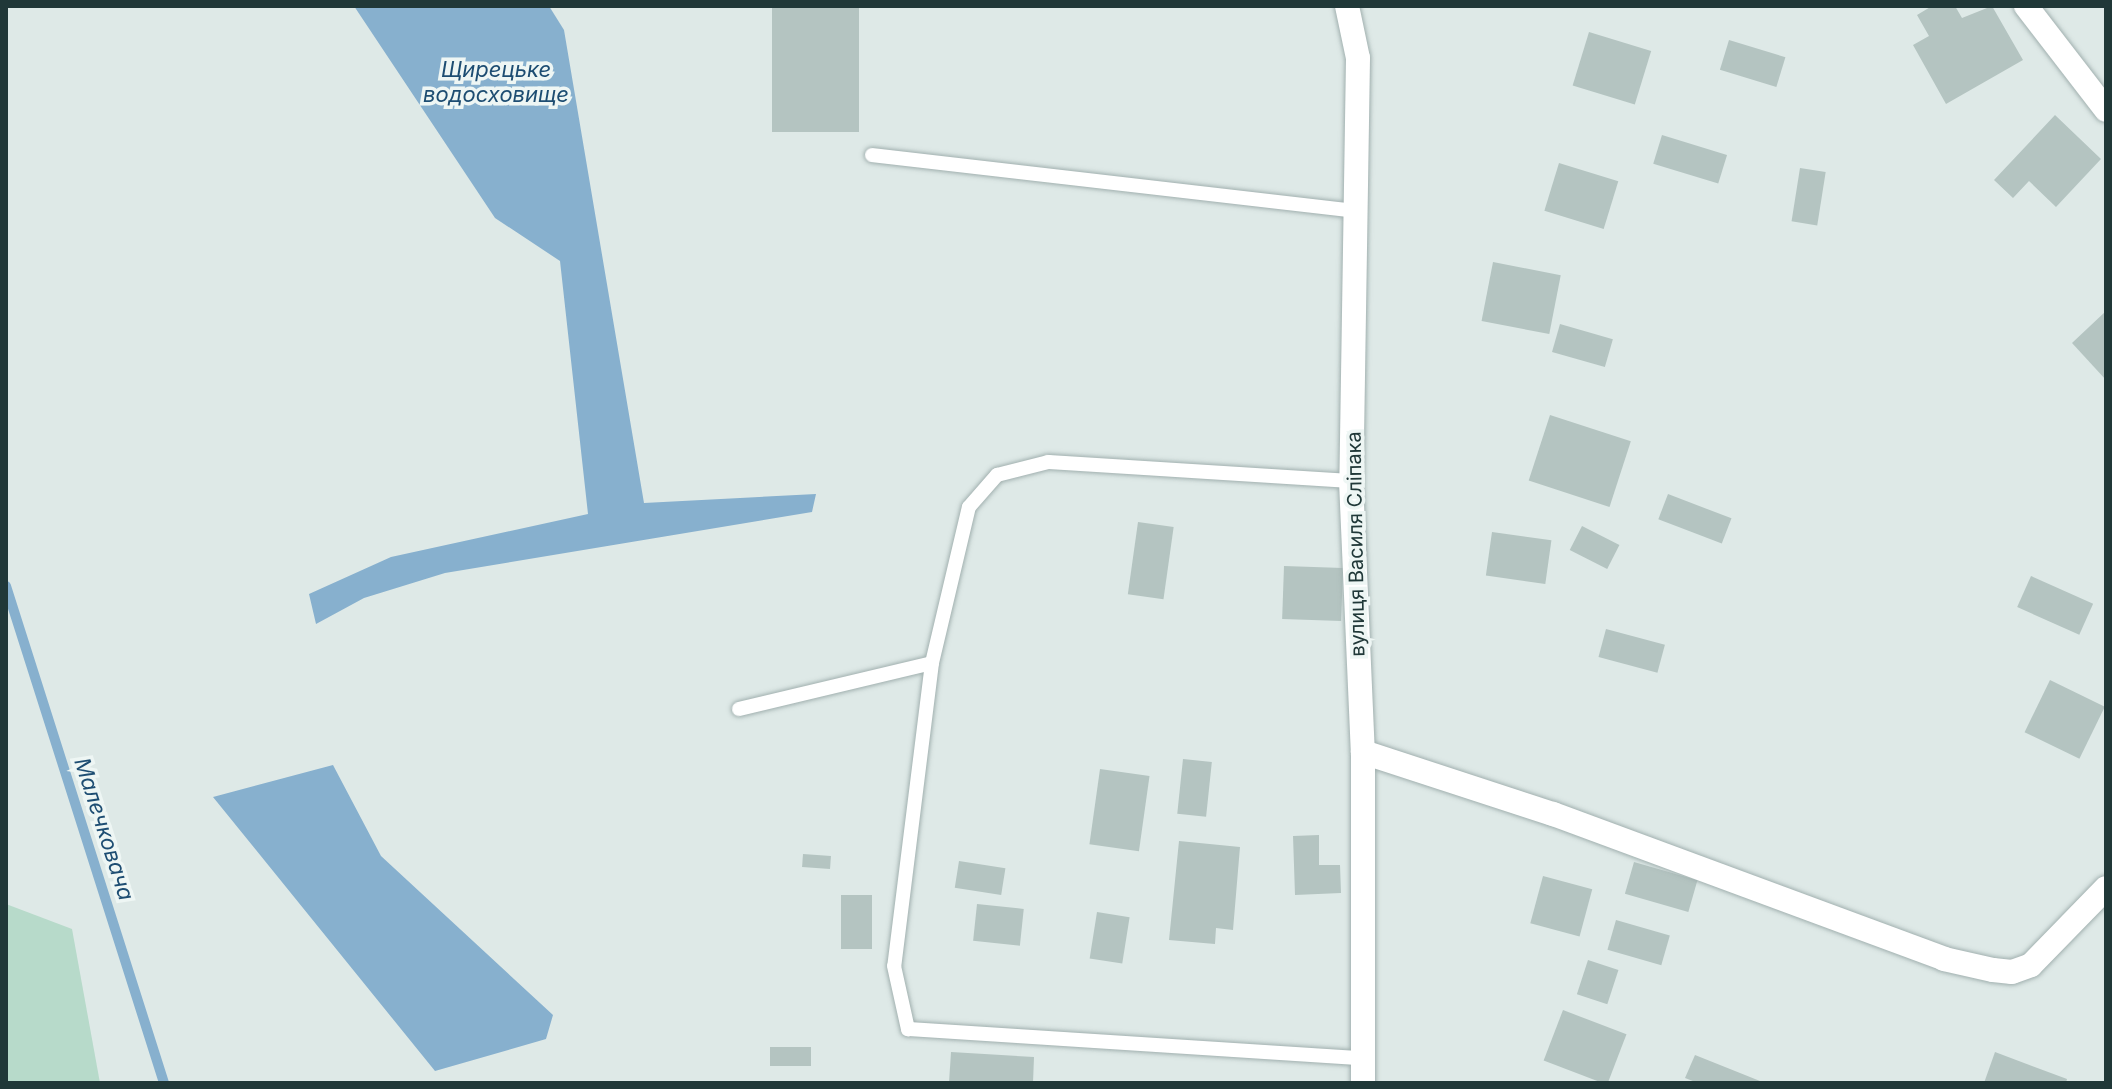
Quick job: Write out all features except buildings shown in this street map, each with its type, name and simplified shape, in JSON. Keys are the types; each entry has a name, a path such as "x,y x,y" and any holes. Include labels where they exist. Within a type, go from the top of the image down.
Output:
{"street":[{"name":"вулиця Василя Сліпака","path":"1347,6 1358,58 1359,211 1351,481 1363,752 1363,1083"},
{"path":"2026,6 2106,110"},
{"path":"1363,752 1553,814 1944,959 1993,970 2012,972 2031,965 2106,888"}],"lane":[{"path":"872,155 1359,211"},
{"path":"1351,481 1048,462 997,475 969,507 932,663 894,966 908,1029 1362,1058"},
{"path":"739,709 932,663"}],"green space":[{"path":"6,904 72,929 100,1083 6,1083"}],"water":[{"name":"Щирецьке водосховище","path":"354,6 549,6 564,30 644,503 816,494 812,512 445,573 364,598 316,624 309,594 391,557 588,514 560,261 495,218"},
{"path":"333,765 381,856 553,1015 546,1039 435,1071 213,797"}],"waterway":[{"name":"Малечковача","path":"6,586 164,1083"}]}
